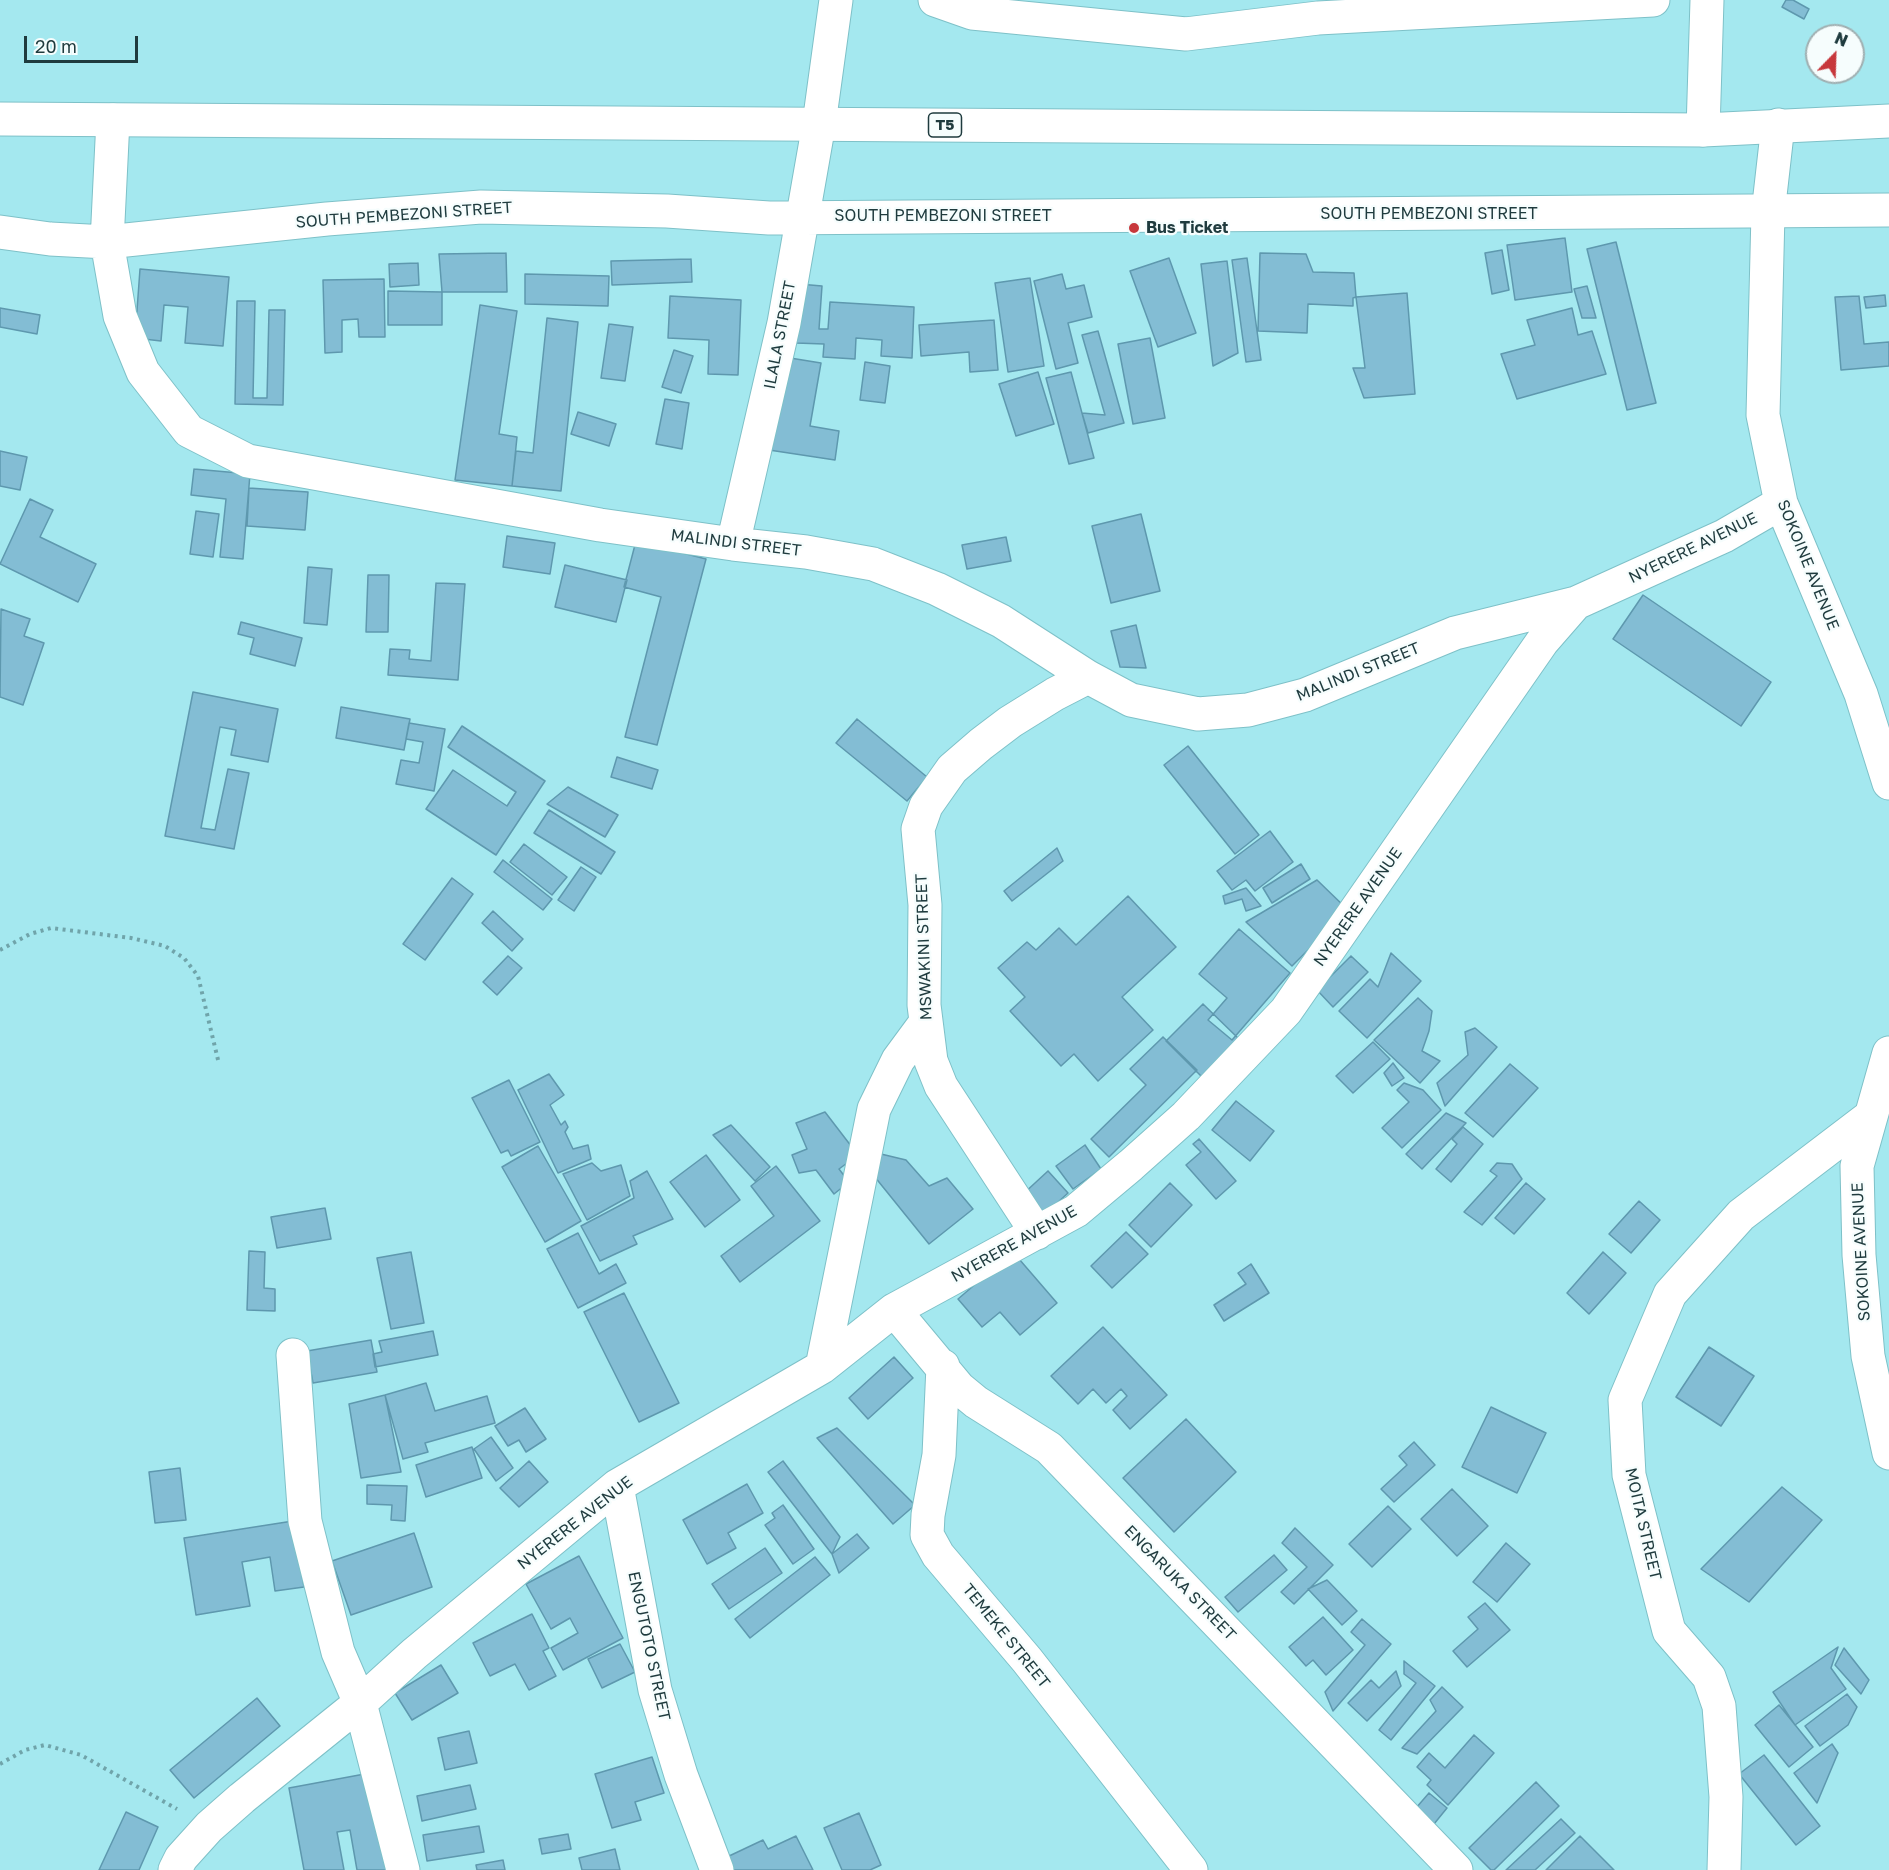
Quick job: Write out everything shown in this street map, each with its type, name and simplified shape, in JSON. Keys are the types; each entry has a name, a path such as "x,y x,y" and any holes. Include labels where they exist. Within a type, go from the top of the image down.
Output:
{"main road":[{"name":"ILALA STREET","path":"733,544 770,388 803,217 819,124 836,0"},
{"path":"935,0 972,13 1186,34 1318,18 1653,0"},
{"path":"1703,130 1707,0"},
{"name":"T5","path":"0,119 1703,130 1889,121"},
{"name":"MALINDI STREET","path":"113,120 107,242 120,316 143,372 189,431 248,461 600,525 806,552 873,564 937,589 1001,621 1088,677 1131,700 1198,714 1248,710 1305,695 1455,633 1576,603"},
{"name":"SOKOINE AVENUE","path":"1778,125 1768,213 1763,415 1781,503 1875,694 1889,783"},
{"name":"SOUTH PEMBEZONI STREET","path":"0,232 50,239 107,242 327,219 481,207 667,211 769,218 1768,213 1889,210"},
{"name":"NYERERE AVENUE","path":"175,1870 181,1858 209,1827 242,1797 360,1703 414,1654 617,1486 822,1367 894,1310 1076,1211 1131,1165 1186,1116 1286,1011 1542,642 1576,603 1724,536 1781,503"},
{"name":"MSWAKINI STREET","path":"1037,1233 941,1086 931,1061 924,1005 925,905 918,830 926,806 952,769 1010,722 1088,677"},
{"path":"822,1367 874,1109 898,1060 926,1022"},
{"name":"SOKOINE AVENUE","path":"1889,1053 1857,1166 1859,1255 1868,1356 1889,1453"},
{"name":"MOITA STREET","path":"1724,1870 1726,1797 1719,1706 1709,1677 1669,1631 1629,1475 1625,1400 1670,1294 1741,1215 1871,1116"},
{"name":"ENGARUKA STREET","path":"894,1310 959,1388 976,1402 1049,1448 1456,1870"},
{"path":"293,1355 305,1521 338,1652 360,1703 403,1870"},
{"name":"TEMEKE STREET","path":"942,1366 939,1455 928,1515 927,1535 938,1555 1027,1660 1191,1870"},
{"name":"ENGUTOTO STREET","path":"617,1486 655,1690 681,1775 717,1870"}],"path":[{"path":"0,950 30,934 51,928 131,938 165,946 184,958 198,976 219,1064"},
{"path":"0,1764 25,1750 45,1745 81,1755 209,1827"}],"building":[{"path":"1786,0 1793,0 1809,9 1804,19 1782,7"},
{"path":"1565,238 1572,292 1515,300 1507,245"},
{"path":"1616,242 1656,403 1627,410 1587,249"},
{"path":"1502,250 1509,290 1492,294 1485,253"},
{"path":"506,253 507,292 442,292 439,254"},
{"path":"1260,253 1306,254 1313,272 1354,273 1356,297 1353,298 1353,306 1308,304 1307,333 1258,331"},
{"path":"1169,258 1196,333 1158,347 1130,271"},
{"path":"1247,258 1261,360 1246,362 1232,260"},
{"path":"691,259 692,282 612,285 611,261"},
{"path":"1227,261 1238,353 1213,366 1201,264"},
{"path":"418,263 419,285 390,287 389,264"},
{"path":"140,269 229,277 223,346 185,343 188,307 164,305 161,341 135,338"},
{"path":"525,274 609,276 608,306 525,304"},
{"path":"1062,274 1066,289 1084,285 1092,317 1068,323 1078,363 1056,369 1034,281"},
{"path":"1030,278 1044,366 1008,372 995,283"},
{"path":"384,279 385,337 359,337 358,319 342,320 342,352 325,353 323,280"},
{"path":"799,284 822,286 819,329 828,329 830,302 914,307 912,358 881,356 882,340 856,338 855,359 823,357 824,344 796,343"},
{"path":"1587,286 1596,318 1582,318 1574,289"},
{"path":"388,291 442,292 442,325 388,325"},
{"path":"1407,293 1415,394 1364,398 1353,368 1365,368 1356,297"},
{"path":"1885,295 1886,306 1866,308 1864,297"},
{"path":"670,296 741,300 738,375 708,374 709,340 668,338"},
{"path":"1859,296 1864,344 1889,342 1889,366 1841,370 1835,297"},
{"path":"237,301 255,301 253,398 267,398 269,310 285,310 283,405 235,404"},
{"path":"480,305 517,311 499,434 517,437 512,486 455,480"},
{"path":"0,308 40,315 37,334 0,327"},
{"path":"1572,308 1578,335 1592,331 1606,374 1517,399 1501,354 1535,345 1527,320"},
{"path":"547,318 578,322 561,491 512,486 516,451 533,453"},
{"path":"994,320 998,370 970,372 969,352 921,356 919,325"},
{"path":"609,324 633,327 625,381 601,378"},
{"path":"1098,331 1124,423 1088,433 1082,413 1105,415 1082,335"},
{"path":"1150,338 1165,418 1133,424 1118,344"},
{"path":"674,350 693,356 681,393 662,387"},
{"path":"784,357 821,363 810,426 839,431 835,460 769,450"},
{"path":"865,362 890,366 885,403 860,400"},
{"path":"1038,372 1054,424 1016,436 999,384"},
{"path":"1071,372 1094,458 1069,464 1046,378"},
{"path":"665,399 689,403 682,449 656,444"},
{"path":"578,412 616,424 609,446 571,434"},
{"path":"0,451 27,457 20,490 0,486"},
{"path":"194,469 250,474 243,559 220,557 226,499 191,495"},
{"path":"249,488 308,492 305,530 247,526"},
{"path":"30,499 53,510 40,537 96,564 78,602 0,564"},
{"path":"196,511 219,514 213,557 190,554"},
{"path":"1141,514 1160,591 1111,603 1092,526"},
{"path":"507,536 555,543 550,574 503,567"},
{"path":"1006,537 1011,561 967,569 962,545"},
{"path":"636,541 706,559 657,745 625,737 661,597 624,587"},
{"path":"565,565 627,580 616,622 555,607"},
{"path":"308,567 332,569 327,625 304,623"},
{"path":"368,575 389,575 388,632 366,632"},
{"path":"436,583 465,584 458,680 388,675 390,649 410,650 409,659 431,661"},
{"path":"1643,595 1771,682 1741,726 1613,639"},
{"path":"1,609 30,619 24,636 44,643 23,705 0,697"},
{"path":"241,622 302,638 295,666 250,654 254,638 238,634"},
{"path":"1136,625 1146,668 1120,667 1111,631"},
{"path":"193,692 278,709 268,762 231,755 236,730 220,727 201,828 215,830 228,769 249,773 234,849 165,836"},
{"path":"341,707 410,719 404,750 336,738"},
{"path":"857,719 927,777 907,801 836,743"},
{"path":"409,723 445,729 434,791 396,784 401,760 419,763 423,742 406,739"},
{"path":"462,726 545,781 496,855 426,809 453,770 507,806 516,792 448,747"},
{"path":"1188,746 1259,835 1235,854 1164,765"},
{"path":"617,757 658,770 652,789 611,777"},
{"path":"568,787 618,815 605,837 547,804"},
{"path":"549,810 615,852 601,874 534,833"},
{"path":"1270,831 1293,862 1255,891 1246,880 1232,890 1217,871"},
{"path":"524,844 567,877 552,895 510,862"},
{"path":"1057,848 1063,861 1012,901 1004,891"},
{"path":"503,860 552,899 543,910 494,872"},
{"path":"1301,864 1310,879 1272,903 1263,888"},
{"path":"581,867 596,877 574,911 558,900"},
{"path":"452,878 473,894 425,960 403,944"},
{"path":"1317,880 1348,910 1292,966 1246,922"},
{"path":"1246,888 1261,906 1246,911 1242,899 1225,904 1223,896"},
{"path":"1128,896 1176,947 1122,997 1153,1030 1098,1081 1074,1054 1061,1066 1010,1011 1025,997 998,968 1027,942 1036,950 1059,928 1076,945"},
{"path":"493,911 523,939 512,951 482,923"},
{"path":"1239,929 1290,973 1232,1040 1208,1020 1227,998 1199,974"},
{"path":"1391,953 1421,981 1367,1038 1339,1011 1370,979 1378,987"},
{"path":"508,956 522,968 497,995 483,982"},
{"path":"1351,956 1368,972 1333,1007 1317,990"},
{"path":"1418,998 1432,1011 1429,1031 1422,1051 1440,1061 1420,1083 1374,1040"},
{"path":"1203,1004 1240,1040 1202,1077 1166,1041"},
{"path":"1475,1028 1497,1047 1445,1106 1437,1083 1468,1055 1465,1032"},
{"path":"1163,1037 1197,1070 1109,1157 1091,1139 1146,1085 1130,1069"},
{"path":"1373,1042 1390,1059 1353,1093 1336,1076"},
{"path":"1393,1063 1404,1078 1392,1086 1384,1073"},
{"path":"1510,1064 1538,1088 1493,1137 1465,1113"},
{"path":"549,1074 564,1095 550,1105 561,1125 565,1121 568,1127 565,1132 573,1149 588,1145 591,1159 558,1173 518,1090"},
{"path":"509,1080 540,1142 511,1156 508,1150 501,1153 472,1098"},
{"path":"1404,1083 1423,1090 1441,1110 1402,1148 1382,1128 1409,1102 1397,1090"},
{"path":"1236,1101 1274,1131 1250,1161 1212,1130"},
{"path":"825,1112 858,1155 839,1169 849,1182 834,1194 816,1170 799,1173 792,1155 807,1149 796,1123"},
{"path":"1446,1113 1466,1123 1422,1169 1406,1154"},
{"path":"731,1125 770,1167 755,1181 713,1135"},
{"path":"1463,1127 1483,1144 1451,1182 1436,1169 1457,1144 1452,1139"},
{"path":"1199,1139 1236,1181 1216,1199 1186,1165 1201,1152 1193,1144"},
{"path":"1085,1145 1101,1169 1073,1189 1056,1166"},
{"path":"538,1146 581,1221 545,1242 502,1167"},
{"path":"881,1154 906,1160 929,1186 947,1178 973,1209 929,1244 866,1166"},
{"path":"706,1155 740,1200 705,1227 670,1182"},
{"path":"592,1163 601,1171 621,1165 630,1196 587,1220 563,1174"},
{"path":"1497,1163 1512,1164 1522,1179 1482,1225 1464,1212 1497,1176 1490,1171"},
{"path":"776,1166 820,1221 740,1282 721,1256 774,1216 751,1186"},
{"path":"647,1171 673,1219 633,1236 637,1244 600,1261 581,1226 634,1198 630,1181"},
{"path":"1048,1171 1068,1193 1043,1216 1022,1195"},
{"path":"1170,1183 1192,1205 1151,1247 1129,1225"},
{"path":"1526,1183 1545,1199 1514,1234 1495,1218"},
{"path":"1639,1201 1660,1220 1631,1253 1609,1234"},
{"path":"325,1208 331,1239 277,1248 271,1217"},
{"path":"1126,1232 1148,1254 1112,1288 1091,1266"},
{"path":"578,1233 599,1274 616,1264 626,1283 578,1308 547,1249"},
{"path":"249,1251 265,1252 264,1288 275,1289 275,1311 247,1310"},
{"path":"411,1252 424,1323 391,1329 377,1258"},
{"path":"1013,1252 1057,1303 1020,1335 1000,1312 982,1327 958,1299"},
{"path":"1603,1252 1626,1273 1589,1314 1567,1293"},
{"path":"1251,1264 1269,1293 1224,1321 1214,1305 1246,1284 1238,1273"},
{"path":"624,1293 679,1403 639,1422 584,1312"},
{"path":"1103,1327 1167,1395 1130,1429 1113,1410 1127,1396 1121,1389 1106,1403 1093,1389 1078,1404 1051,1376"},
{"path":"433,1331 438,1355 375,1367 373,1354 382,1352 379,1341"},
{"path":"371,1340 377,1372 313,1383 307,1351"},
{"path":"1709,1347 1754,1376 1721,1426 1676,1397"},
{"path":"894,1357 913,1378 868,1419 849,1398"},
{"path":"426,1383 435,1411 487,1396 495,1423 425,1443 428,1452 403,1459 385,1395"},
{"path":"385,1395 401,1472 361,1478 349,1404"},
{"path":"1491,1407 1546,1433 1517,1493 1462,1467"},
{"path":"525,1408 546,1439 526,1452 519,1440 508,1446 495,1426"},
{"path":"1186,1419 1236,1472 1174,1532 1123,1478"},
{"path":"837,1428 915,1505 893,1524 817,1438"},
{"path":"491,1437 513,1468 496,1481 474,1449"},
{"path":"1414,1442 1435,1465 1394,1502 1381,1489 1407,1465 1399,1456"},
{"path":"472,1447 482,1478 426,1497 416,1465"},
{"path":"529,1461 548,1482 519,1507 500,1488"},
{"path":"783,1461 840,1537 832,1554 768,1472"},
{"path":"180,1468 186,1520 155,1523 149,1472"},
{"path":"747,1484 763,1513 728,1533 736,1548 707,1564 683,1520"},
{"path":"367,1485 407,1486 405,1521 391,1520 392,1505 367,1504"},
{"path":"1782,1487 1822,1520 1749,1602 1701,1569"},
{"path":"1452,1489 1488,1526 1457,1556 1421,1519"},
{"path":"783,1505 814,1549 793,1564 765,1525 775,1518 772,1513"},
{"path":"1388,1506 1411,1529 1372,1567 1349,1544"},
{"path":"293,1521 304,1587 275,1591 270,1557 242,1562 250,1606 196,1615 184,1538"},
{"path":"1295,1528 1333,1565 1294,1604 1281,1592 1307,1567 1282,1543"},
{"path":"414,1533 432,1587 351,1615 332,1561"},
{"path":"857,1534 869,1548 839,1573 832,1554"},
{"path":"1506,1543 1530,1564 1497,1602 1473,1582"},
{"path":"765,1548 782,1573 729,1609 712,1584"},
{"path":"1274,1555 1287,1570 1238,1612 1225,1597"},
{"path":"579,1556 623,1638 563,1670 551,1648 578,1633 570,1618 551,1629 526,1584"},
{"path":"815,1557 830,1575 750,1638 735,1619"},
{"path":"1327,1580 1357,1611 1342,1625 1308,1589"},
{"path":"1485,1603 1510,1630 1467,1667 1453,1651 1478,1629 1468,1617"},
{"path":"532,1614 549,1648 543,1651 556,1676 529,1690 515,1664 490,1676 473,1643"},
{"path":"1323,1617 1353,1650 1326,1675 1313,1660 1306,1666 1289,1647"},
{"path":"1362,1619 1391,1644 1333,1711 1325,1692 1365,1645 1351,1632"},
{"path":"620,1644 635,1672 602,1688 588,1659"},
{"path":"1838,1647 1831,1668 1846,1689 1795,1725 1773,1692"},
{"path":"1844,1648 1869,1680 1861,1694 1835,1665"},
{"path":"1404,1661 1435,1686 1391,1740 1379,1730 1416,1683 1404,1674"},
{"path":"441,1665 458,1693 412,1720 395,1693"},
{"path":"1396,1671 1401,1686 1367,1721 1348,1703 1371,1680 1379,1688"},
{"path":"1442,1687 1463,1707 1417,1754 1402,1748 1436,1711 1430,1700"},
{"path":"1847,1694 1857,1707 1848,1725 1820,1746 1805,1726"},
{"path":"257,1698 280,1726 194,1798 170,1770"},
{"path":"1779,1705 1813,1747 1789,1767 1755,1725"},
{"path":"469,1731 477,1763 445,1770 438,1738"},
{"path":"1474,1735 1494,1753 1448,1805 1427,1785 1431,1780 1417,1767 1429,1753 1445,1768"},
{"path":"1832,1744 1838,1753 1817,1803 1794,1773"},
{"path":"1764,1755 1820,1826 1796,1845 1739,1774"},
{"path":"652,1757 664,1793 635,1802 641,1820 612,1828 595,1774"},
{"path":"370,1773 388,1870 357,1870 350,1830 337,1832 344,1870 304,1870 289,1788"},
{"path":"1536,1782 1559,1806 1494,1870 1491,1870 1469,1848"},
{"path":"470,1785 476,1809 422,1821 417,1796"},
{"path":"1429,1793 1447,1808 1434,1824 1416,1808"},
{"path":"126,1812 158,1827 139,1870 99,1870"},
{"path":"859,1813 881,1865 870,1870 842,1870 824,1828"},
{"path":"1561,1819 1575,1833 1535,1870 1506,1870"},
{"path":"479,1826 484,1852 427,1861 423,1835"},
{"path":"568,1834 571,1849 542,1854 539,1839"},
{"path":"796,1836 813,1870 733,1870 727,1857 763,1840 768,1849"},
{"path":"1580,1836 1614,1870 1546,1870"},
{"path":"615,1849 620,1870 582,1870 579,1858"},
{"path":"503,1860 505,1870 477,1870 476,1865"}],"place":[{"name":"Bus Ticket","path":"1134,228"}]}
